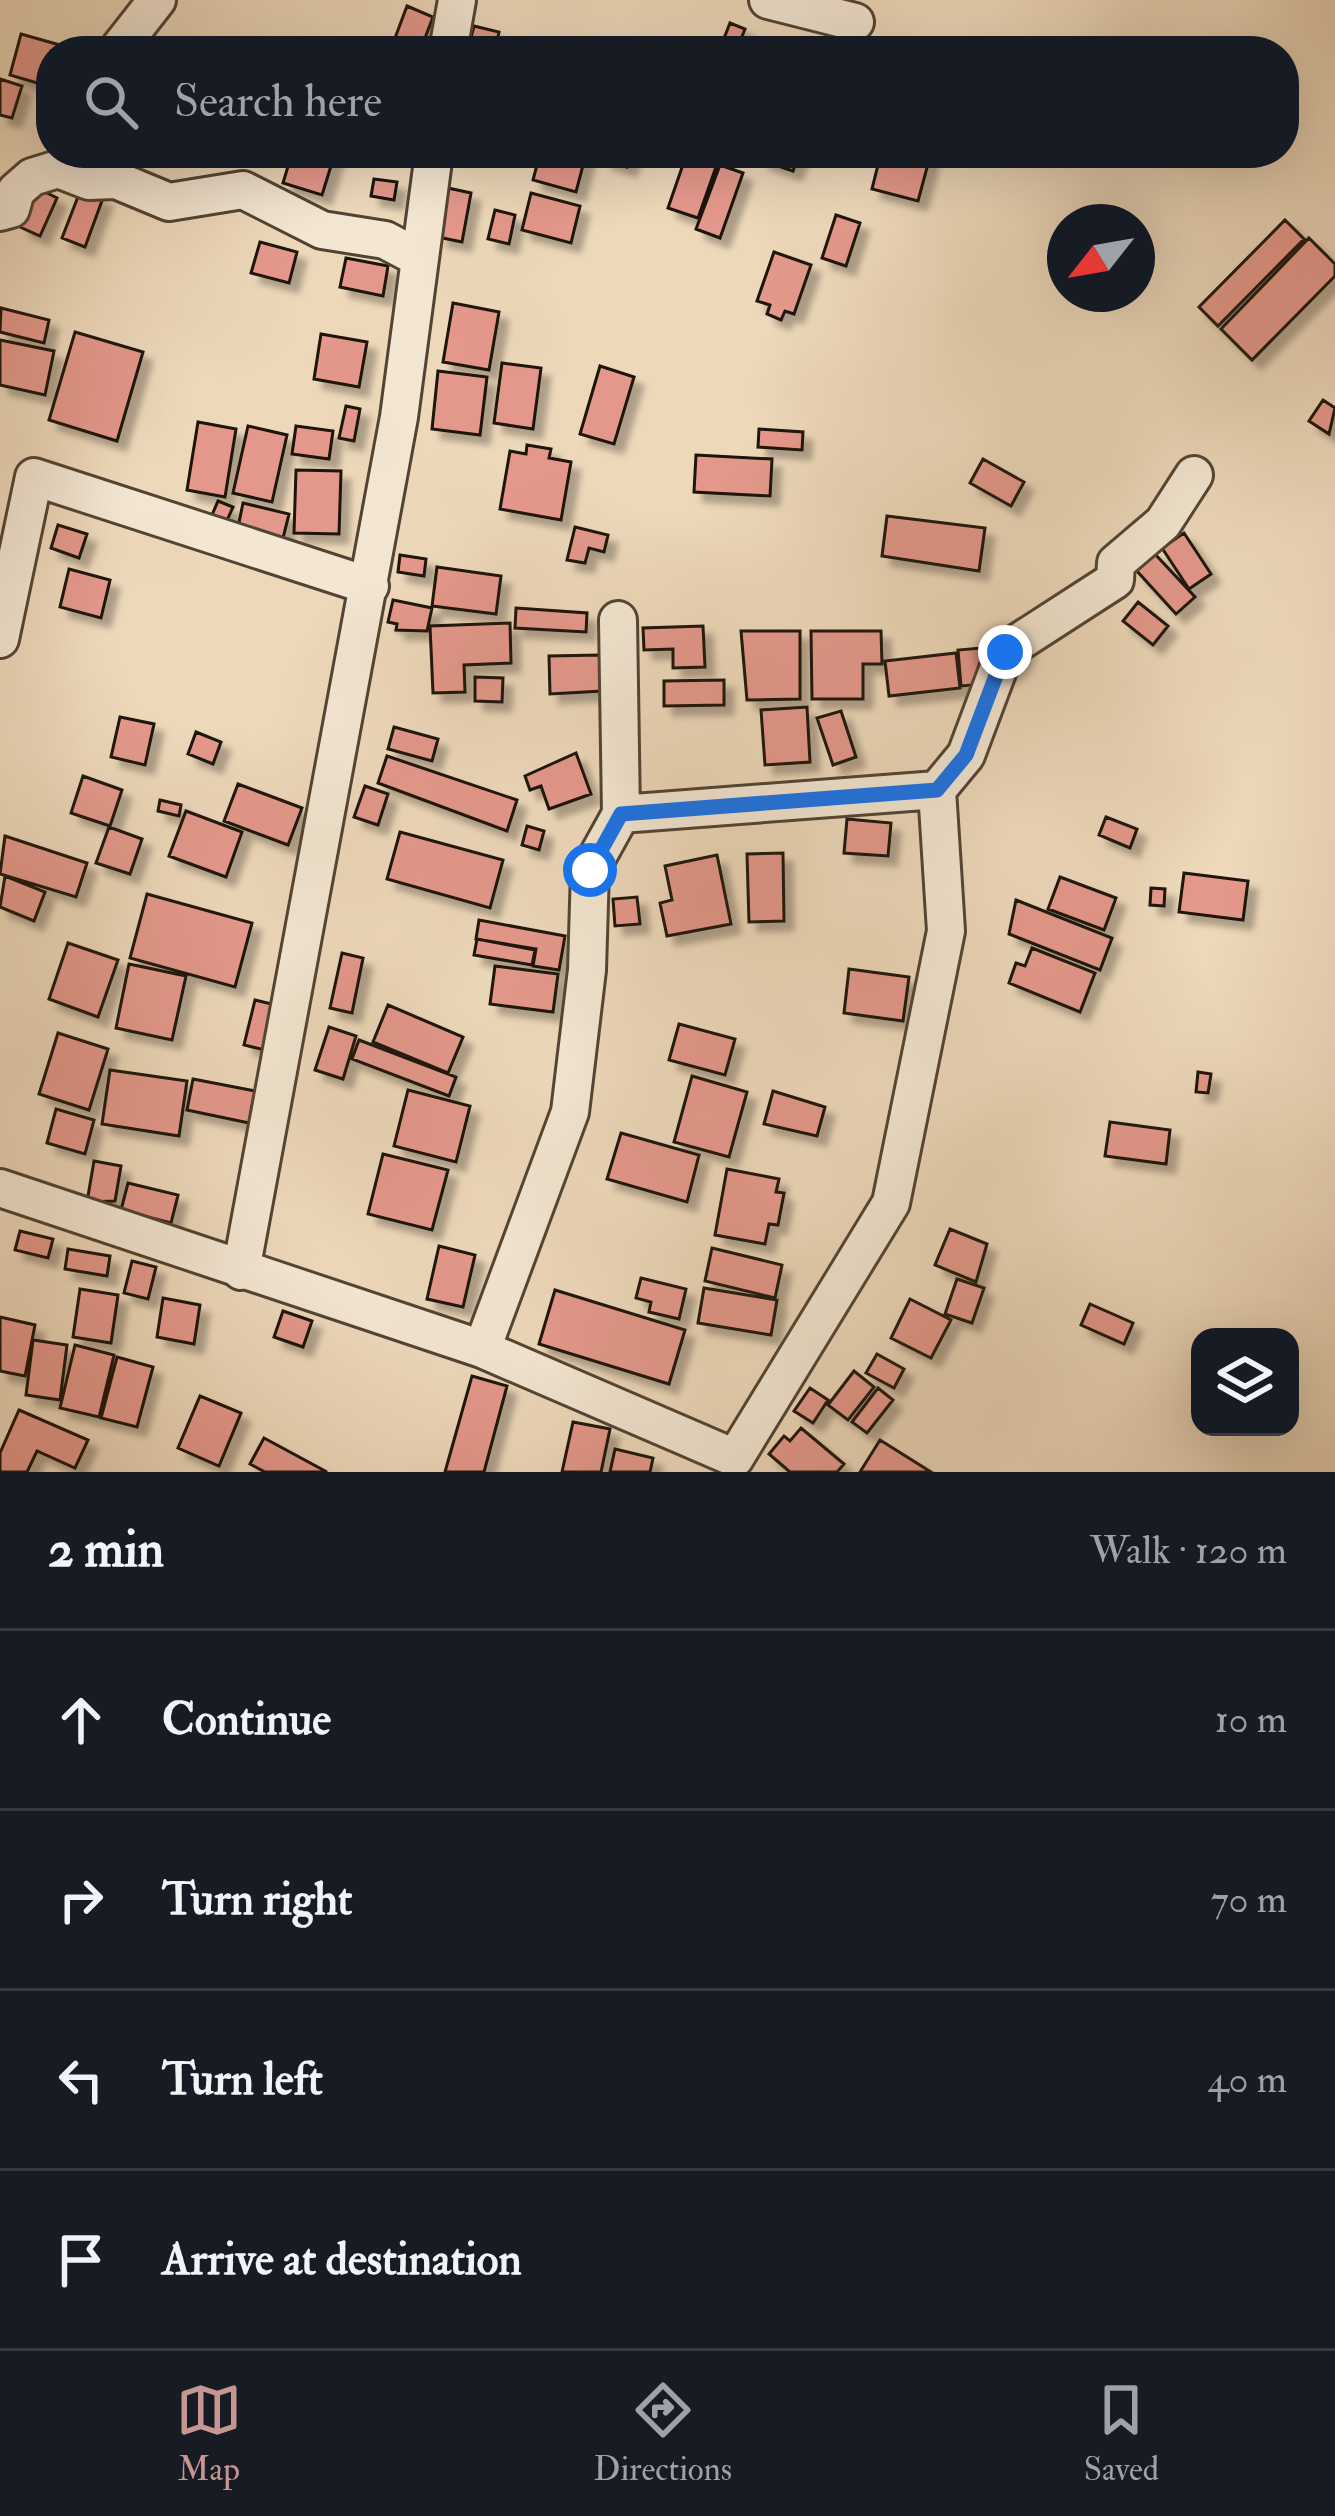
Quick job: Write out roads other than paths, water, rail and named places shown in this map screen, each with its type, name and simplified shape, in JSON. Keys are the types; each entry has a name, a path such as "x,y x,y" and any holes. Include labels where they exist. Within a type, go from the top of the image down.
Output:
{"street":[{"path":"129,36 157,0"},
{"path":"451,36 457,0"},
{"path":"768,0 855,22"},
{"path":"0,212 11,209 16,191 49,168"},
{"path":"71,168 89,181 116,180 154,200 243,190 322,230 385,240 419,258"},
{"path":"241,1270 370,586 399,417 432,168"},
{"path":"0,1188 482,1349 746,1465 891,1203 946,931 937,790 966,755 1005,652 1115,580 1116,563 1162,523 1194,475"},
{"path":"0,638 34,477 370,586"},
{"path":"482,1349 570,1112 587,970 590,870 621,814 618,620"},
{"path":"621,814 937,790"}]}
